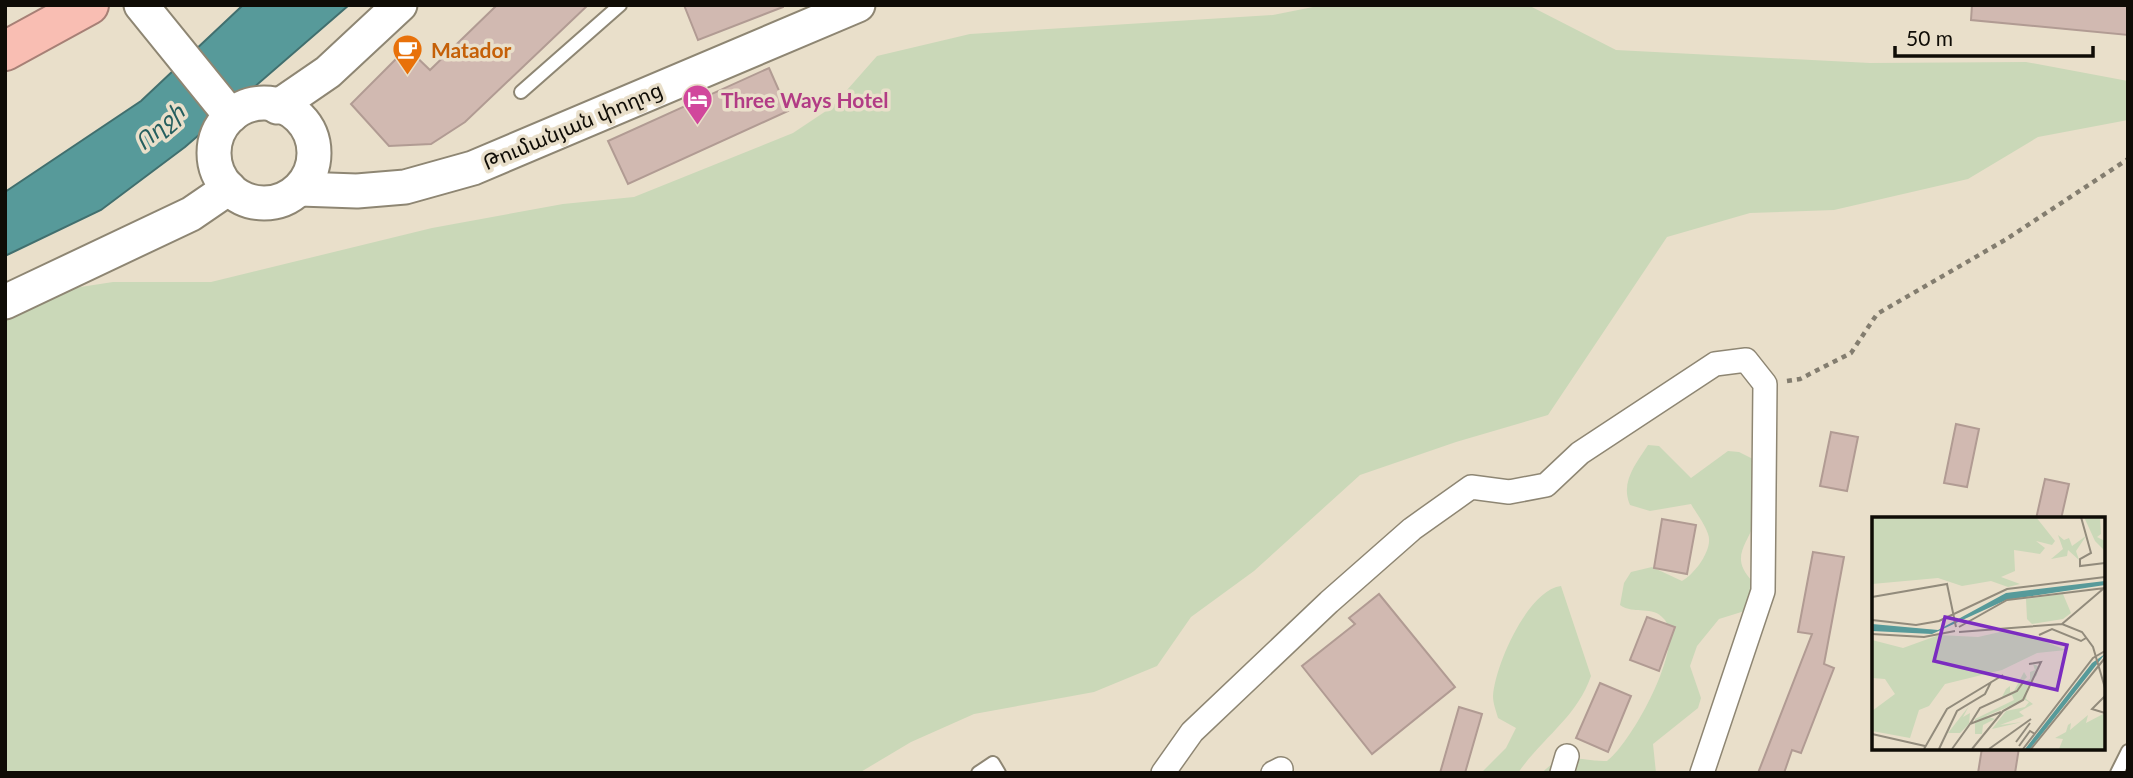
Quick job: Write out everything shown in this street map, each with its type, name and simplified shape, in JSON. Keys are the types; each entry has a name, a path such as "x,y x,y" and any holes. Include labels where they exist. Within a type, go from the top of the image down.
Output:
{"highway":[{"path":"5,51 89,5"}],"street":[{"path":"277,107 328,72 400,5"},
{"name":"Թումանյան փողոց","path":"307,176 357,191 405,187 473,168 858,5"},
{"path":"143,8 230,114"},
{"path":"306,124 328,72"},
{"path":"266,103 277,107 289,110 306,124 313,143 307,176 284,199 267,203 250,201 221,174 217,137 230,114 250,105 266,103"},
{"path":"5,302 191,214 221,174"},
{"path":"1163,773 1192,732 1329,602 1412,529 1471,487 1509,492 1546,485 1580,453 1715,364 1746,360 1765,384 1763,591 1702,773"}],"lane":[{"path":"521,92 620,5"},
{"path":"2117,773 2128,751"},
{"path":"978,773 993,763 999,773"}],"path":[{"path":"1765,384 1800,379 1851,353 1877,314 2061,206 2128,159"}],"green space":[{"path":"1323,5 1528,5 1616,50 1870,63 2026,62 2128,81 2128,120 2038,137 1968,179 1834,210 1750,213 1667,237 1548,415 1456,442 1360,475 1254,571 1191,617 1157,666 1094,692 974,714 911,742 859,773 5,773 5,309 48,292 113,282 211,282 432,228 563,204 634,197 793,133 832,107 877,56 970,34 1273,15"},
{"path":"1648,445 1659,446 1691,478 1728,451 1739,452 1759,462 1756,516 1741,558 1746,573 1753,582 1751,609 1719,619 1697,646 1690,666 1701,698 1698,708 1653,744 1656,773 1542,773 1565,759 1607,761 1629,736 1653,693 1668,649 1669,632 1660,615 1620,605 1624,583 1631,572 1652,567 1682,581 1706,554 1709,540 1707,530 1691,504 1650,511 1630,505 1627,497 1628,481"},
{"path":"1561,586 1591,676 1585,691 1518,773 1481,773 1506,748 1516,728 1498,718 1493,699 1495,683 1507,649 1515,631 1537,601 1549,591"}],"water":[{"name":"Ողջի","path":"243,5 349,5 185,147 101,210 5,256 5,192 141,101"}],"building":[{"path":"497,5 588,5 465,122 431,144 389,146 351,104 407,48 430,70"},
{"path":"684,5 783,5 783,7 698,40"},
{"path":"1972,5 2128,5 2128,35 1971,20"},
{"name":"Three Ways Hotel","path":"769,68 788,111 628,184 608,141"},
{"path":"1956,424 1979,429 1967,487 1944,483"},
{"path":"1831,432 1858,437 1847,491 1820,486"},
{"path":"2045,479 2069,484 2061,517 2036,517"},
{"path":"1662,519 1696,525 1687,574 1654,568"},
{"path":"1813,552 1844,557 1824,664 1834,668 1801,753 1792,750 1784,773 1758,773 1812,634 1798,632"},
{"path":"1379,594 1455,687 1372,754 1302,666 1355,624 1349,618"},
{"path":"1647,617 1675,627 1659,671 1630,660"},
{"path":"1600,683 1631,696 1608,752 1576,738"},
{"path":"1459,707 1482,714 1465,773 1440,773"},
{"path":"1982,750 2019,750 2015,773 1978,773"}],"place":[{"name":"Matador","path":"408,76"},
{"name":"Three Ways Hotel","path":"698,126"}]}
